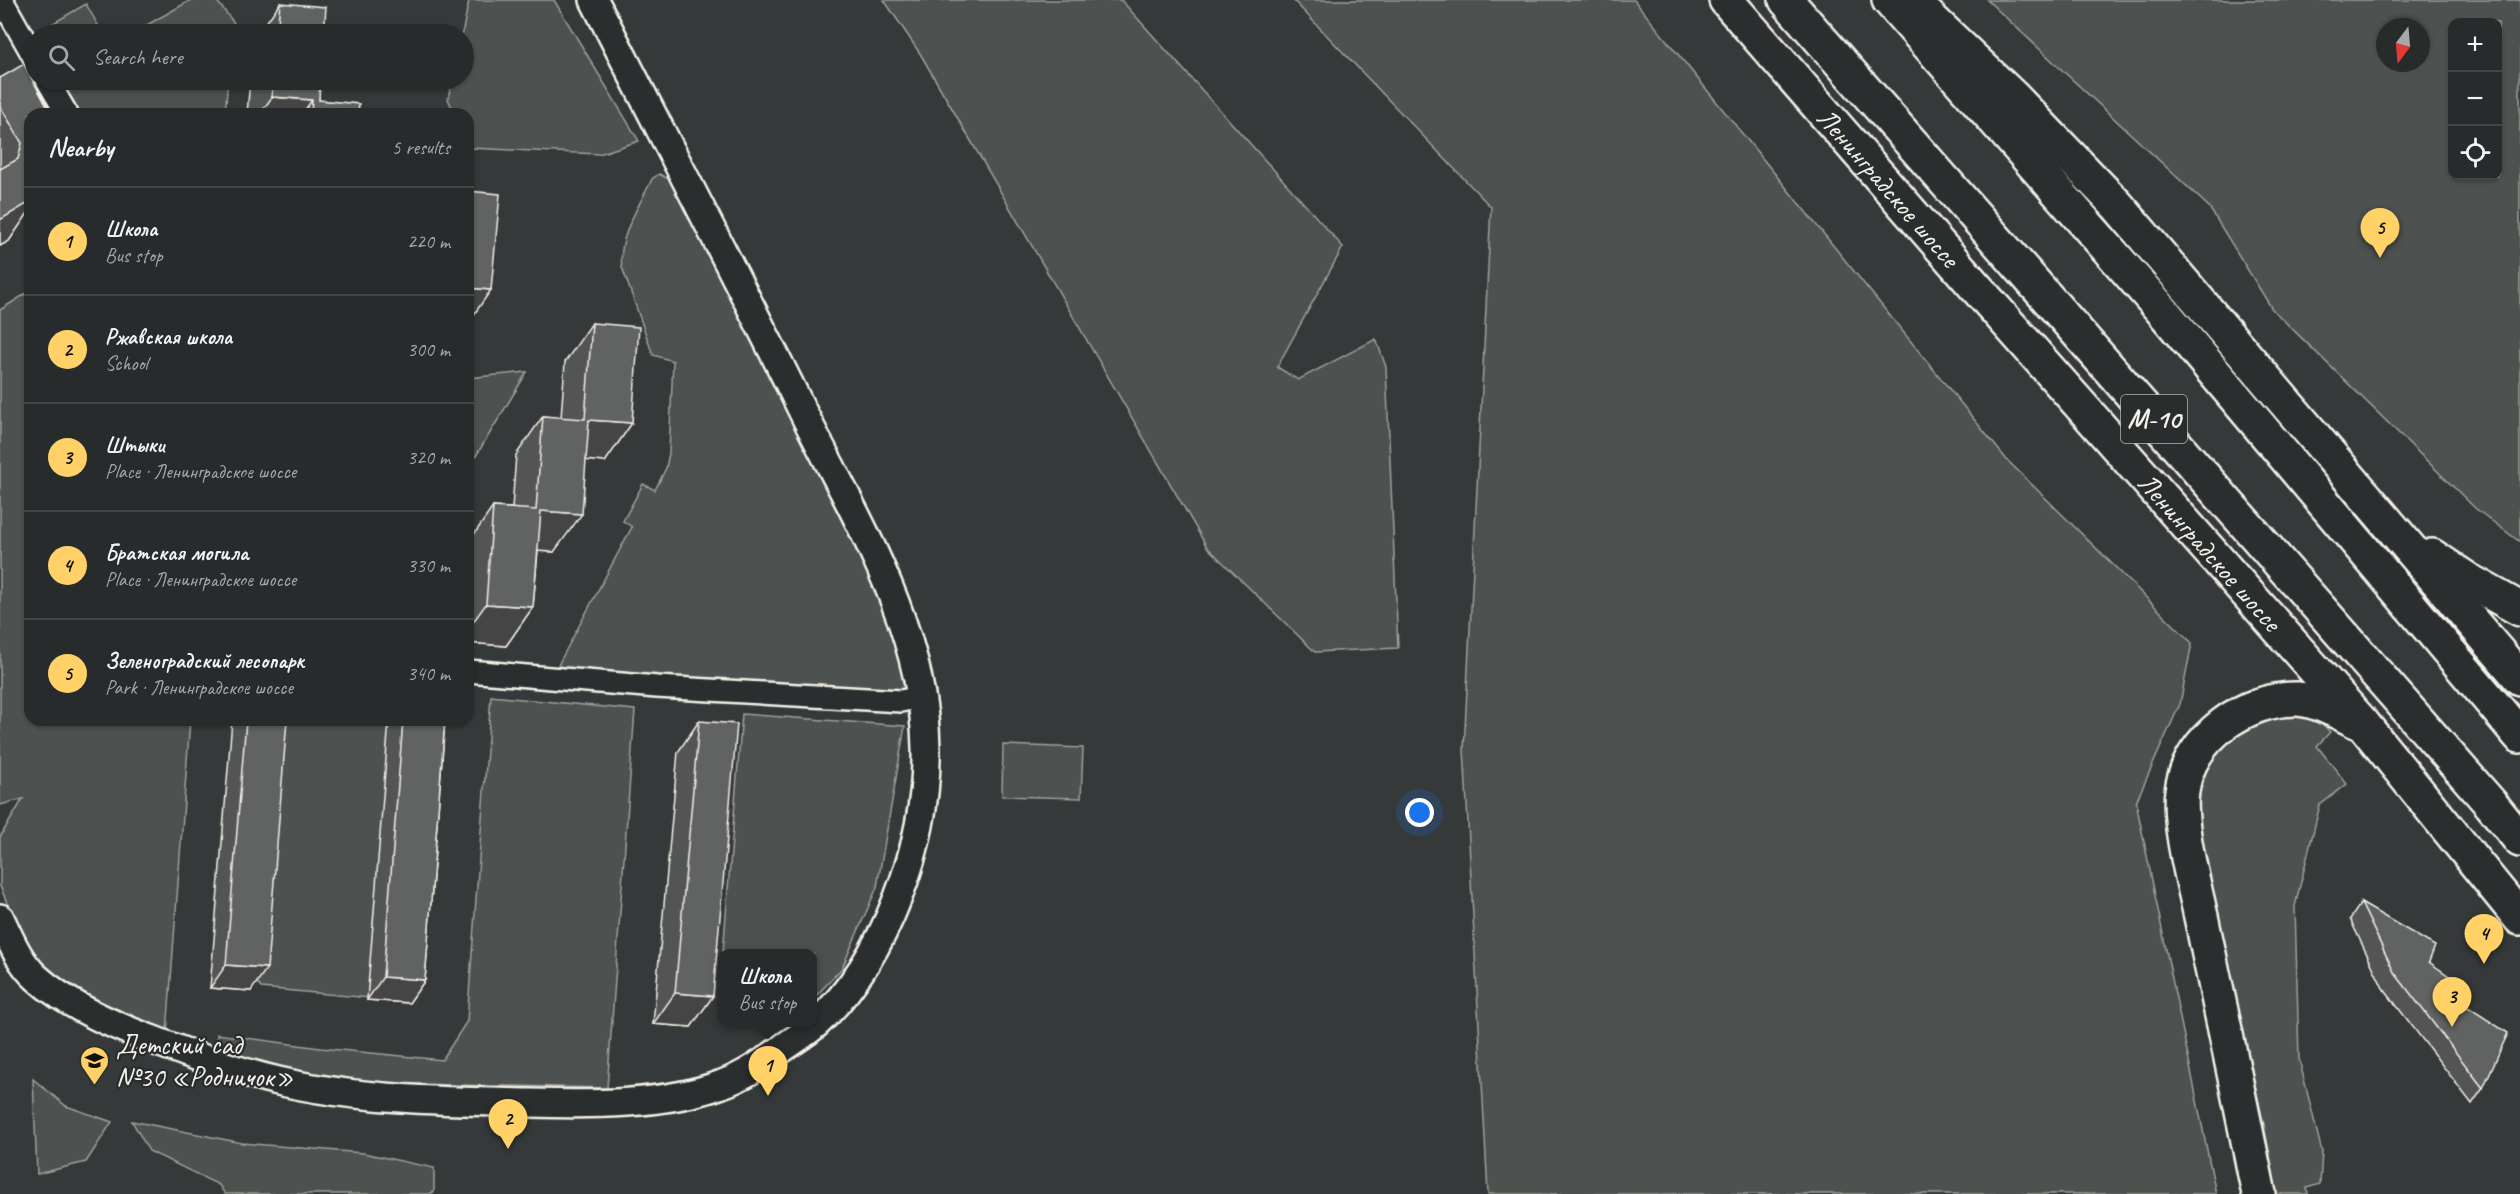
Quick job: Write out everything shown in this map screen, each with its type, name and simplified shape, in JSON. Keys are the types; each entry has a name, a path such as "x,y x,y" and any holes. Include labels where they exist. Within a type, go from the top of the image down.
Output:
{"main road":[{"name":"Ленинградское шоссе","path":"1726,0 1974,285 2364,725 2520,918"},
{"name":"Ленинградское шоссе","path":"1786,0 2491,804 2520,840"},
{"name":"М-10","path":"1889,0 2161,309 2520,736"},
{"path":"1911,0 2013,97 2118,206 2520,678"},
{"path":"2396,530 2468,580 2520,609"},
{"path":"2259,1194 2199,907 2182,819 2181,792 2187,770 2199,750 2214,732 2242,711 2269,702 2298,699 2328,707 2364,725"}],"street":[{"path":"2,0 24,39"},
{"path":"594,0 767,339 889,586 905,627 921,697 926,746 921,811 914,845 890,917 874,948 851,984 817,1023"},
{"path":"53,90 63,108"},
{"path":"474,672 657,687 901,701 921,697"},
{"path":"0,918 18,957 37,979 88,1013 188,1053 274,1081 315,1089 369,1095 574,1104 691,1094 723,1084 755,1068 813,1027"}],"shaded area":[{"path":"191,0 216,0 234,23 234,24 149,24"},
{"path":"469,0 554,0 639,141 599,154 474,148 474,108 452,108 448,99 450,90 474,90 474,24 464,24"},
{"path":"884,0 1121,0 1343,247 1277,367 1298,380 1376,339 1386,367 1398,648 1315,652 1207,547 921,55"},
{"path":"1293,0 1634,0 2007,460 2192,643 2180,704 2136,802 2216,1194 1488,1194 1464,749 1491,207"},
{"path":"1987,0 2520,0 2520,542 2476,509 2272,309 2209,207"},
{"path":"86,4 97,24 51,24"},
{"path":"62,90 227,90 226,108 72,108"},
{"path":"659,174 672,181 881,601 894,634 905,686 896,695 867,697 557,667 632,527 623,521 643,484 655,490 666,468 669,453 673,361 653,355 622,267 621,256 631,222 652,179"},
{"path":"24,295 24,726 190,726 167,1033 95,1003 44,969 24,943 0,886 0,837 23,799 0,805 0,310"},
{"path":"527,372 474,459 474,377"},
{"path":"491,696 635,710 607,1088 358,1083 216,1052 217,1034 320,1048 442,1060 467,1021"},
{"path":"2282,712 2317,718 2330,732 2317,746 2347,784 2320,805 2295,906 2299,1059 2322,1152 2320,1184 2307,1188 2308,1194 2277,1194 2264,1125 2195,818 2208,766 2221,744 2242,725"},
{"path":"742,714 905,726 877,887 842,968 817,995 817,949 723,949"},
{"path":"281,726 393,726 370,998 261,988 256,980"},
{"path":"1003,745 1083,748 1081,798 1002,796"},
{"path":"33,1079 66,1106 112,1122 86,1162 37,1174"},
{"path":"132,1121 242,1143 363,1153 434,1168 434,1192 429,1194 225,1194 219,1185 149,1151"}],"building":[{"path":"280,3 326,7 325,24 278,24"},
{"path":"24,64 24,90 38,90 48,108 24,108 24,206 0,220 0,169 18,159 22,143 0,106 0,78"},
{"path":"272,90 320,90 319,100 359,104 359,108 311,108 312,100 272,97"},
{"path":"474,192 500,194 491,290 474,289"},
{"path":"592,323 639,327 632,423 589,420 582,514 541,511 533,607 486,604 493,507 536,510 543,416 585,419"},
{"path":"699,721 737,724 713,996 675,993"},
{"path":"246,726 287,726 267,968 226,965"},
{"path":"403,726 445,726 425,980 383,977"},
{"path":"2361,903 2435,946 2429,962 2469,990 2463,1004 2508,1033 2483,1088 2394,972"}],"place":[{"name":"Зеленоградский лесопарк","path":"2380,258"},
{"name":"Братская могила","path":"2484,964"},
{"name":"Штыки","path":"2452,1027"},
{"name":"Детский сад №30 «Родничок»","path":"95,1086"},
{"name":"Школа","path":"768,1096"},
{"name":"Ржавская школа","path":"508,1149"}]}
